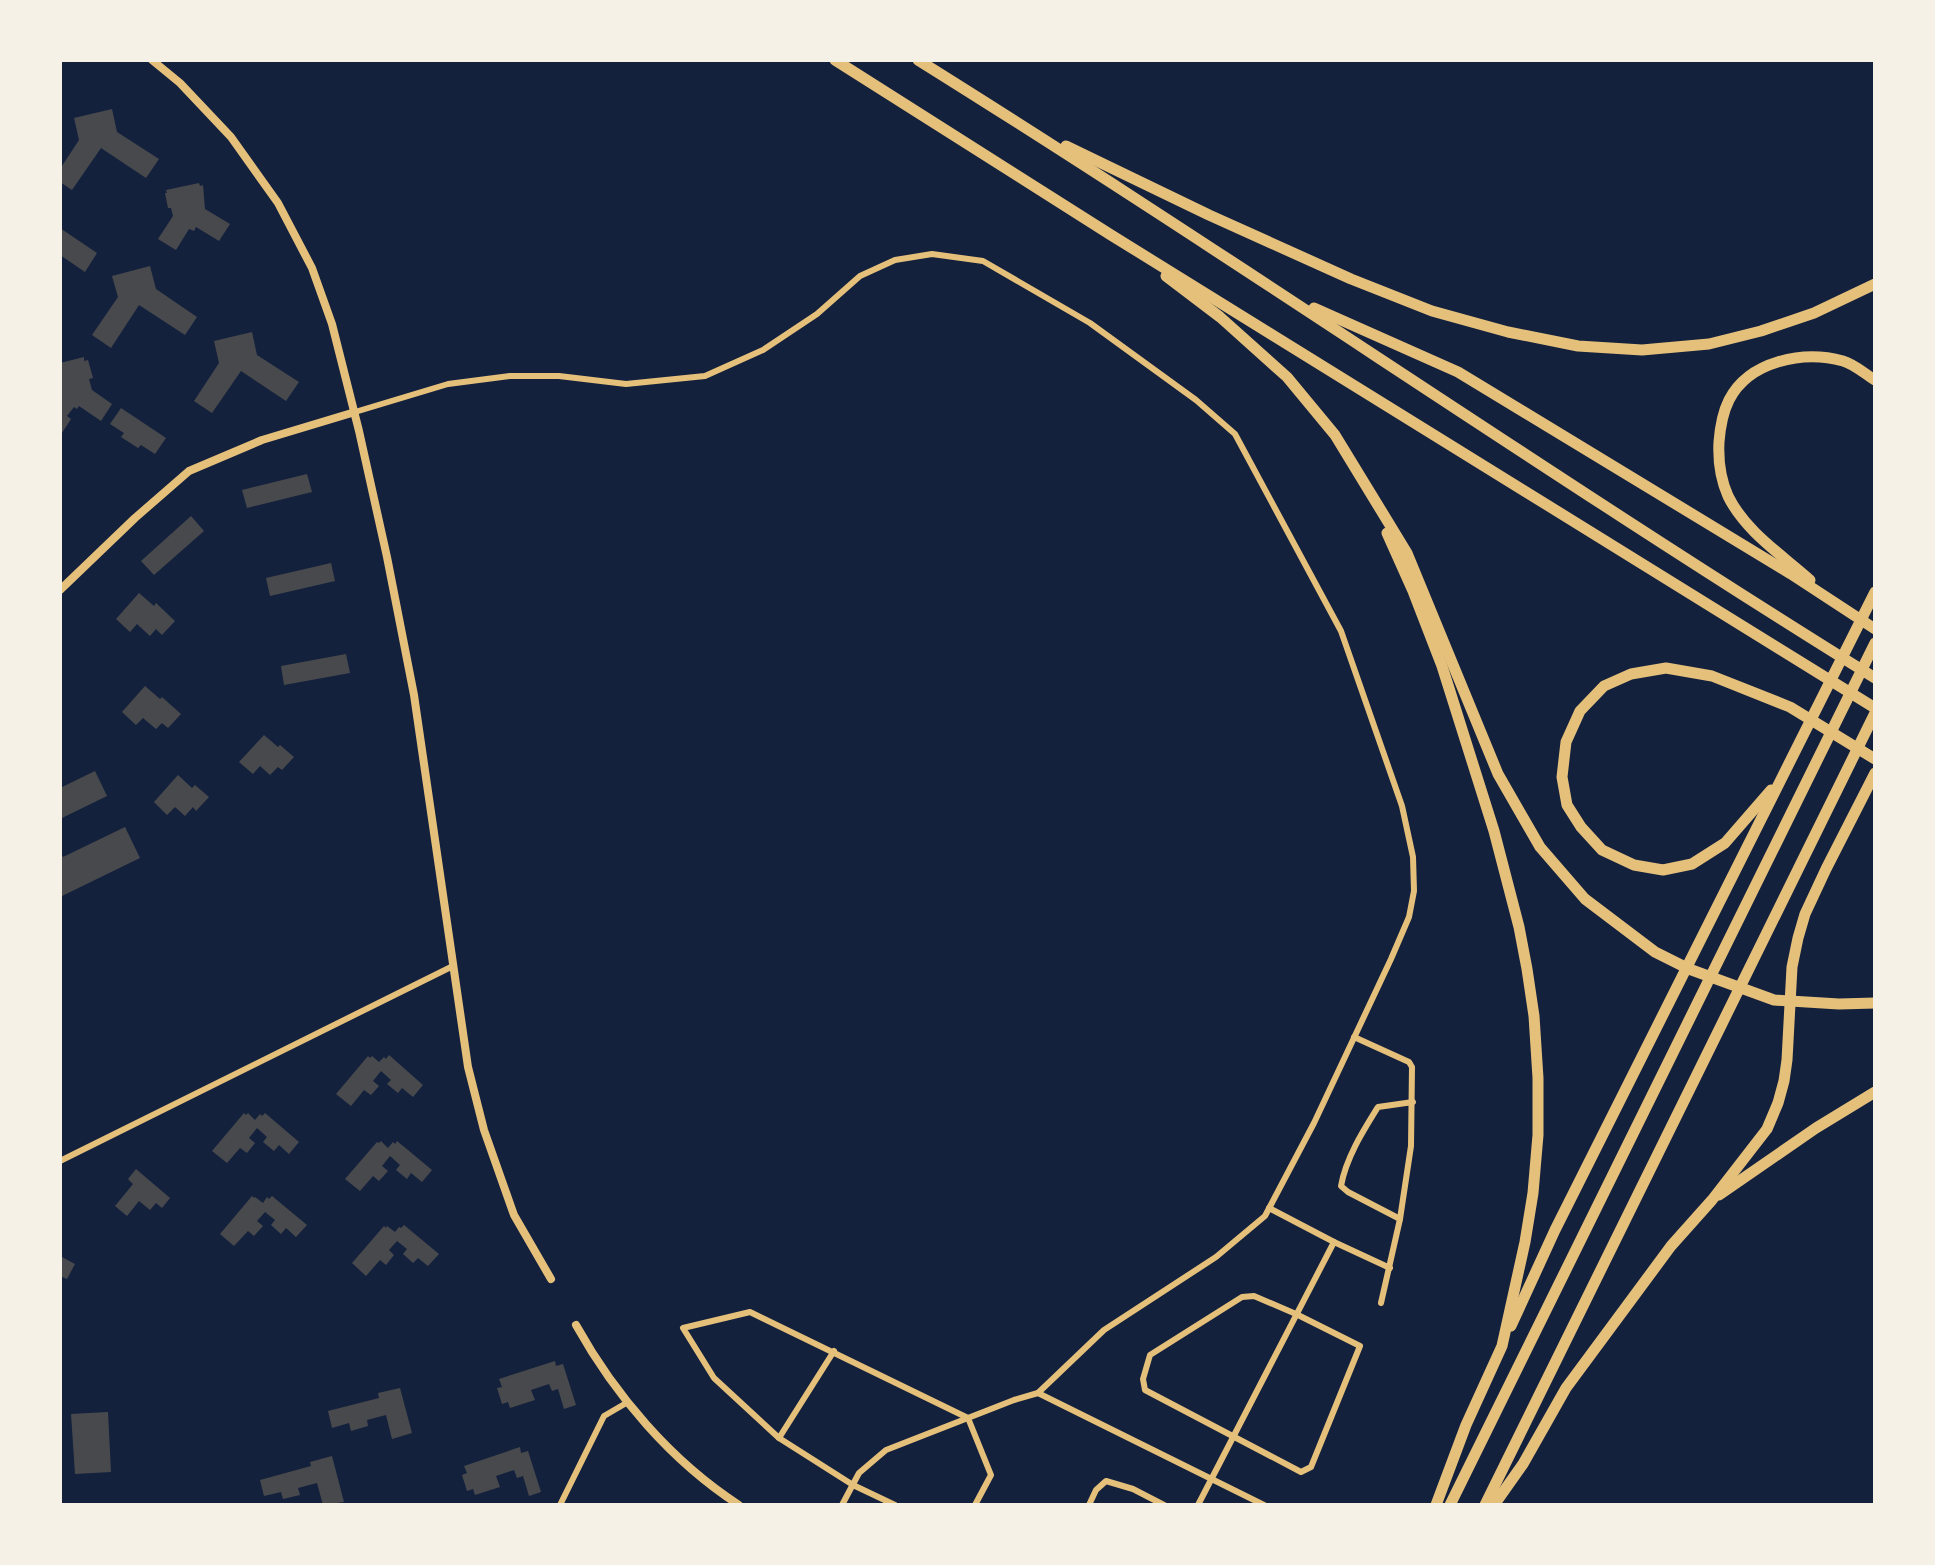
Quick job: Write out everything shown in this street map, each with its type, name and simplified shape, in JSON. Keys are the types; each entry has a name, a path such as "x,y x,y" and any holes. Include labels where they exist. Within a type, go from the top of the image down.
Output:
{"highway":[{"path":"835,60 1875,711 1485,1505"},
{"path":"918,60 1284,295 1737,593 1875,678"},
{"path":"1022,125 1351,279 1432,311 1508,332 1578,346 1642,350 1709,344 1814,313 1875,284"},
{"path":"1111,235 1220,317 1287,377 1335,435 1407,553 1498,774 1540,847 1585,899 1655,952 1689,969 1774,1000 1875,1003"},
{"path":"1284,295 1458,372 1875,628"},
{"path":"1875,380 1845,361 1813,356 1776,362 1747,377 1729,400 1720,432 1718,466 1728,496 1748,525 1819,587 1875,628"},
{"path":"1366,485 1430,631 1453,697 1494,831 1527,969 1534,1016 1538,1135 1525,1242 1502,1346"},
{"path":"1436,1505 1466,1425 1555,1230 1875,592"},
{"path":"1450,1505 1875,643"},
{"path":"1788,767 1749,818 1725,843 1692,864 1663,870 1634,865 1602,850 1581,827 1567,805 1562,777 1566,742 1580,711 1604,686 1631,674 1666,668 1712,676 1790,707 1875,759"},
{"path":"1494,1505 1523,1464 1566,1388 1671,1246 1712,1200 1767,1129 1778,1103 1787,1060 1792,967 1805,914 1875,773"},
{"path":"1712,1200 1816,1128 1875,1092"}],"street":[{"path":"152,60 180,83 231,137 278,203 312,268 332,324 355,412 414,695 468,1067 484,1130 514,1215 551,1279"},
{"path":"60,590 189,471 262,440 448,384 510,376 559,376 626,384 705,376 763,350 817,314 860,276 895,260 932,254 983,261 1090,323 1196,400 1235,434 1341,631 1402,806 1413,857 1414,891 1409,917 1314,1123 1265,1216 1216,1257 1104,1330 1038,1393 886,1450 859,1473 842,1505"},
{"path":"60,1161 453,966"},
{"path":"1354,1037 1409,1062 1412,1067 1411,1146 1400,1219 1381,1303"},
{"path":"1400,1219 1341,1186 1350,1159 1378,1107 1413,1102"},
{"path":"1269,1208 1390,1268"},
{"path":"1198,1505 1334,1242"},
{"path":"1254,1296 1360,1346 1311,1467 1301,1472 1232,1436 1145,1390 1143,1379 1150,1355 1242,1297 1254,1296"},
{"path":"895,1505 853,1485 779,1438 714,1378 683,1328 750,1312 968,1418 991,1475 975,1505"},
{"path":"576,1325 593,1355 659,1440 715,1490 739,1505"},
{"path":"779,1438 834,1351"},
{"path":"1038,1393 1264,1505"},
{"path":"560,1505 604,1416 628,1402"},
{"path":"1089,1505 1096,1490 1106,1481 1133,1489 1164,1505"}],"building":[{"path":"112,109 117,132 159,159 146,178 101,148 72,190 60,182 60,169 79,140 74,118"},
{"path":"199,183 203,185 205,209 230,224 219,241 196,227 194,231 189,229 176,250 158,239 173,216 171,208 168,208 166,190"},
{"path":"60,228 97,253 85,272 60,255"},
{"path":"150,266 156,289 197,317 185,335 139,305 111,348 92,335 118,297 112,276"},
{"path":"252,332 257,355 299,382 286,401 241,371 212,413 194,401 219,363 214,341"},
{"path":"84,357 84,361 88,360 93,378 89,379 92,390 112,404 101,421 79,406 77,409 74,407 67,416 71,419 60,436 60,363"},
{"path":"121,408 166,438 155,454 121,437 124,433 110,424"},
{"path":"307,474 312,492 247,508 242,490"},
{"path":"191,516 204,531 154,575 141,561"},
{"path":"331,563 335,581 270,596 266,578"},
{"path":"139,593 154,606 156,603 175,621 162,635 156,629 150,636 137,624 130,632 116,619"},
{"path":"346,654 350,673 284,685 281,666"},
{"path":"145,686 181,714 168,728 162,723 156,729 143,718 136,725 122,712"},
{"path":"264,735 294,757 282,770 278,767 270,775 260,766 253,774 239,762"},
{"path":"95,771 107,796 60,819 60,788"},
{"path":"178,775 192,788 195,785 209,797 196,811 193,807 185,816 175,807 167,815 154,802"},
{"path":"125,827 140,858 62,896 60,852 63,857"},
{"path":"389,1055 423,1085 413,1097 402,1088 398,1093 387,1084 391,1080 381,1071 373,1081 379,1086 371,1095 364,1090 351,1106 336,1094 368,1056 379,1062"},
{"path":"244,1113 255,1120 265,1113 299,1142 289,1154 279,1145 274,1151 263,1142 267,1137 257,1128 249,1138 255,1143 247,1153 240,1148 227,1163 212,1151"},
{"path":"381,1141 388,1148 397,1141 432,1170 422,1182 411,1173 407,1179 396,1170 400,1165 390,1156 382,1166 388,1171 379,1181 373,1176 360,1191 345,1179"},
{"path":"136,1169 170,1198 162,1208 156,1203 150,1210 139,1201 127,1216 115,1206 133,1184 128,1179"},
{"path":"252,1196 263,1203 272,1196 307,1225 296,1237 286,1228 281,1234 271,1225 275,1220 265,1212 257,1221 263,1226 254,1236 248,1231 234,1246 220,1234"},
{"path":"404,1225 439,1254 428,1266 418,1258 413,1263 403,1254 407,1249 397,1241 389,1250 394,1255 386,1265 380,1260 366,1276 352,1263 384,1226 395,1232"},
{"path":"60,1256 75,1264 67,1279 60,1276"},
{"path":"555,1361 556,1366 563,1364 576,1405 564,1409 558,1389 552,1391 549,1384 531,1390 535,1400 510,1408 508,1402 502,1404 497,1388 502,1387 499,1379"},
{"path":"400,1388 412,1433 392,1439 386,1415 367,1420 368,1426 351,1431 349,1423 332,1428 328,1411 379,1398 378,1393"},
{"path":"108,1412 111,1472 75,1474 71,1414"},
{"path":"520,1447 521,1453 528,1451 541,1492 529,1496 523,1476 517,1478 514,1470 496,1476 500,1487 475,1495 473,1489 467,1491 462,1475 467,1473 464,1466"},
{"path":"332,1456 344,1502 323,1505 317,1483 298,1488 300,1495 283,1499 281,1492 264,1496 260,1480 311,1466 310,1462"}]}
